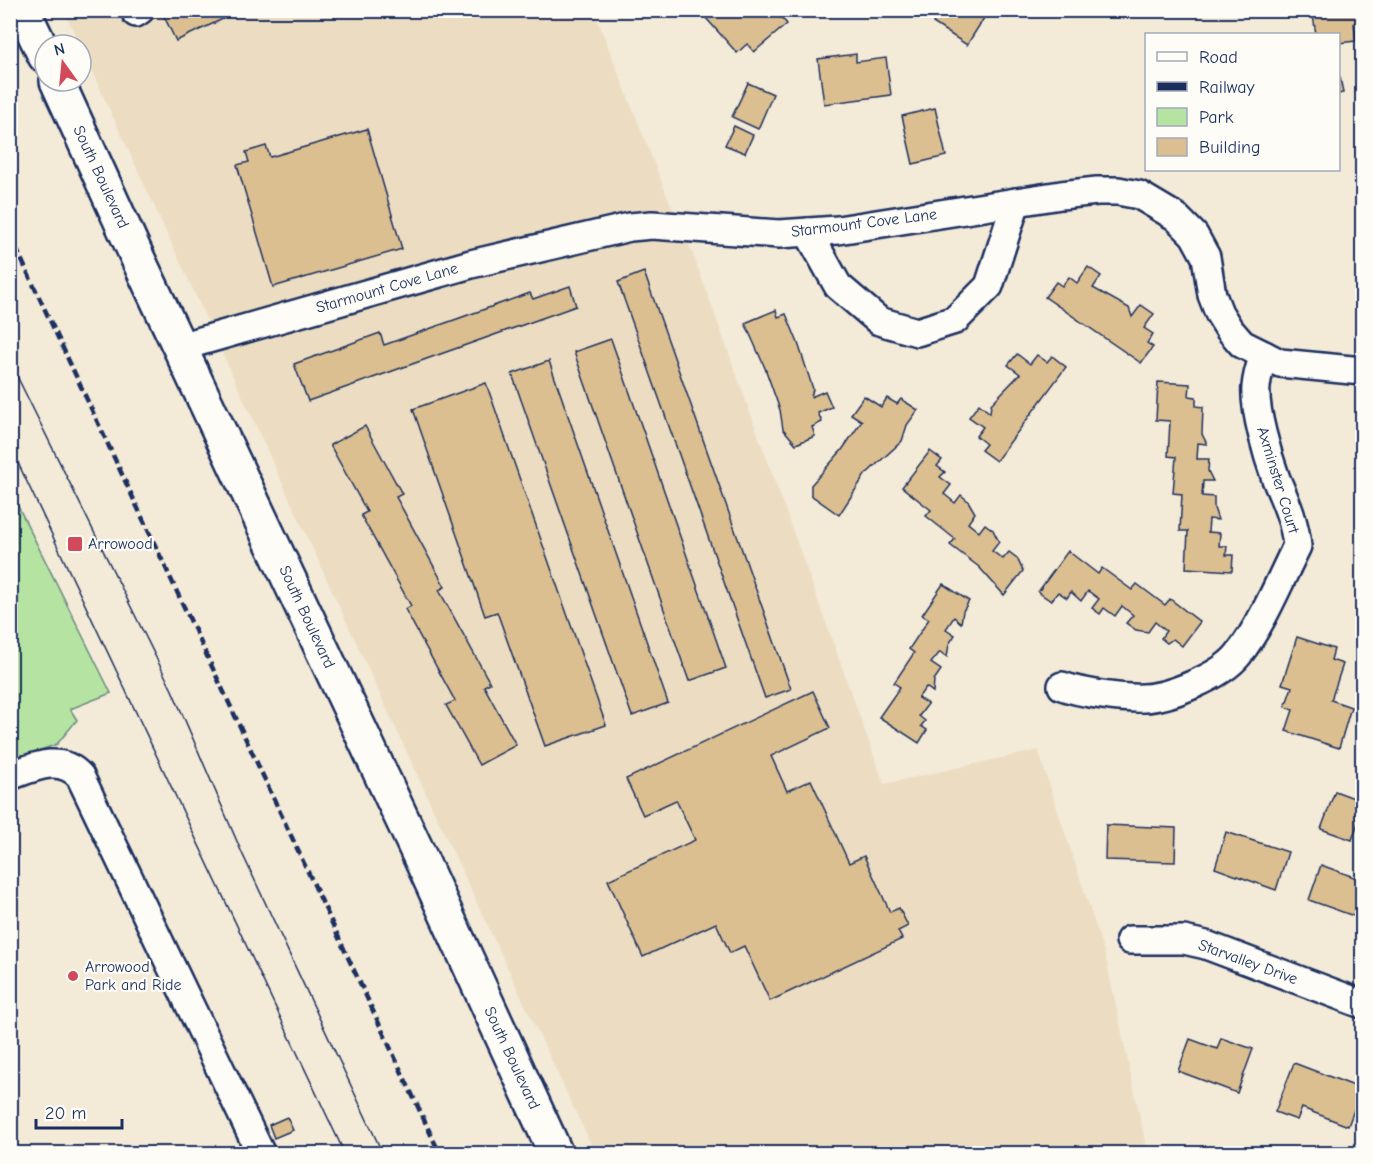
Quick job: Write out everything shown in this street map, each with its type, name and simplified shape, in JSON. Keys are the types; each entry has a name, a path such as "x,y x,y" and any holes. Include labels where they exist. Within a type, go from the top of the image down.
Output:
{"main road":[{"path":"23,10 34,33"},
{"name":"South Boulevard","path":"63,93 420,857 556,1154"}],"street":[{"name":"Starmount Cove Lane","path":"180,347 461,266 630,227 663,225 779,234 838,230 1016,202 1097,191 1118,191 1139,195 1176,217 1194,235 1206,257 1212,295 1229,329 1242,344 1280,363 1362,371"},
{"path":"808,232 838,286 879,321 917,333 955,320 989,286 1016,202"},
{"name":"Axminster Court","path":"1062,686 1078,692 1143,698 1173,693 1211,676 1237,656 1265,612 1297,546 1290,513 1274,471 1260,421 1255,390 1264,355"},
{"path":"10,776 53,763 73,768 80,776 261,1154"},
{"name":"Starvalley Drive","path":"1130,940 1184,940 1206,945 1362,1004"}],"shaded area":[{"path":"64,11 594,11 667,196 693,254 884,784 1038,750 1105,955 1147,1150 1154,1153 595,1153 452,850 93,74 93,33 74,33"}],"green space":[{"path":"11,492 111,693 70,709 77,720 57,744 11,761"}],"building":[{"path":"161,10 242,10 176,41"},
{"path":"715,10 775,10 787,24 754,52 747,44 737,53 706,18"},
{"path":"942,10 989,10 967,45 933,23"},
{"path":"1312,10 1362,10 1362,22 1354,23 1356,41 1340,43 1340,33 1316,33"},
{"path":"856,54 856,62 886,58 891,95 824,104 818,59"},
{"path":"1340,77 1343,93 1340,94"},
{"path":"748,83 773,94 758,129 732,117"},
{"path":"935,108 946,156 913,164 902,116"},
{"path":"734,126 753,135 745,153 725,145"},
{"path":"367,129 402,249 273,287 237,165 249,162 246,152 266,146 270,157"},
{"path":"1088,267 1101,276 1093,288 1129,308 1132,317 1141,305 1154,314 1144,328 1153,334 1147,343 1153,347 1141,363 1045,297 1056,282 1062,286 1069,277 1077,283"},
{"path":"644,272 791,689 765,698 618,282"},
{"path":"570,286 576,306 308,401 294,364 380,333 384,345 530,293 533,299"},
{"path":"776,310 778,317 786,314 798,343 813,389 811,397 825,391 832,407 818,413 822,422 812,427 815,436 796,444 783,429 780,410 765,368 745,323"},
{"path":"611,339 726,668 689,681 574,352"},
{"path":"1017,354 1030,364 1037,355 1047,362 1052,356 1066,367 996,461 981,450 986,444 976,436 983,427 969,417 979,404 990,413 991,404 1020,374 1008,365"},
{"path":"549,361 668,703 632,716 512,374"},
{"path":"1158,382 1190,384 1189,396 1196,397 1196,406 1203,407 1202,434 1207,444 1198,443 1197,459 1209,459 1208,471 1213,481 1203,481 1202,496 1214,497 1214,508 1218,520 1209,519 1208,532 1220,533 1219,546 1227,546 1226,555 1233,555 1232,571 1186,568 1188,531 1180,531 1182,494 1173,493 1176,457 1168,456 1170,421 1156,420"},
{"path":"486,383 606,725 545,746 497,612 485,616 413,409"},
{"path":"864,396 881,407 887,398 897,404 901,399 918,410 907,425 902,441 865,475 839,515 811,495 811,485 842,450 862,421 851,414"},
{"path":"365,426 402,494 396,497 445,587 439,590 490,683 484,686 516,745 479,765 446,705 455,701 405,609 411,606 361,515 367,512 330,445"},
{"path":"930,451 942,460 937,466 945,472 940,477 951,485 944,494 955,503 961,495 968,501 975,513 968,523 979,532 985,524 993,530 999,542 992,551 1003,559 1009,552 1017,558 1023,571 1004,595 979,567 950,545 955,539 926,516 931,510 902,487"},
{"path":"1068,551 1098,574 1102,568 1132,590 1137,584 1165,605 1170,599 1200,622 1182,646 1173,639 1167,643 1161,638 1166,631 1155,622 1148,632 1136,630 1126,623 1133,615 1122,606 1115,616 1104,608 1100,614 1092,608 1099,599 1088,591 1081,601 1071,592 1067,598 1058,592 1051,601 1038,592"},
{"path":"943,584 969,601 963,611 961,623 954,617 946,629 955,635 949,644 947,657 940,652 931,663 941,670 934,680 933,692 926,687 918,698 928,704 919,716 925,721 921,726 927,730 919,743 879,717 900,687 894,683 914,653 909,649 929,619 922,615"},
{"path":"1297,637 1334,649 1331,660 1343,664 1331,700 1351,707 1339,748 1286,731 1293,710 1285,707 1292,687 1282,684"},
{"path":"813,691 830,728 771,756 787,791 811,780 849,863 864,856 890,912 899,908 908,926 898,931 902,939 770,1001 744,946 730,953 716,923 643,957 608,880 695,840 676,800 643,815 626,779"},
{"path":"1335,791 1362,801 1362,811 1352,840 1321,829"},
{"path":"1106,825 1176,828 1175,862 1105,860"},
{"path":"1226,832 1288,852 1276,890 1215,868"},
{"path":"1321,865 1362,880 1362,919 1309,900"},
{"path":"1221,1038 1253,1049 1237,1093 1178,1071 1190,1039 1217,1049"},
{"path":"1294,1063 1362,1089 1348,1126 1302,1108 1297,1120 1275,1112"},
{"path":"287,1117 293,1130 274,1138 269,1125"}],"tram line":[{"path":"10,362 172,690 242,853 383,1154"},
{"path":"10,446 345,1154"}],"railway":[{"path":"10,235 440,1154"}],"place":[{"name":"Arrowood","path":"75,544"},
{"name":"Arrowood Park and Ride","path":"73,976"}]}
